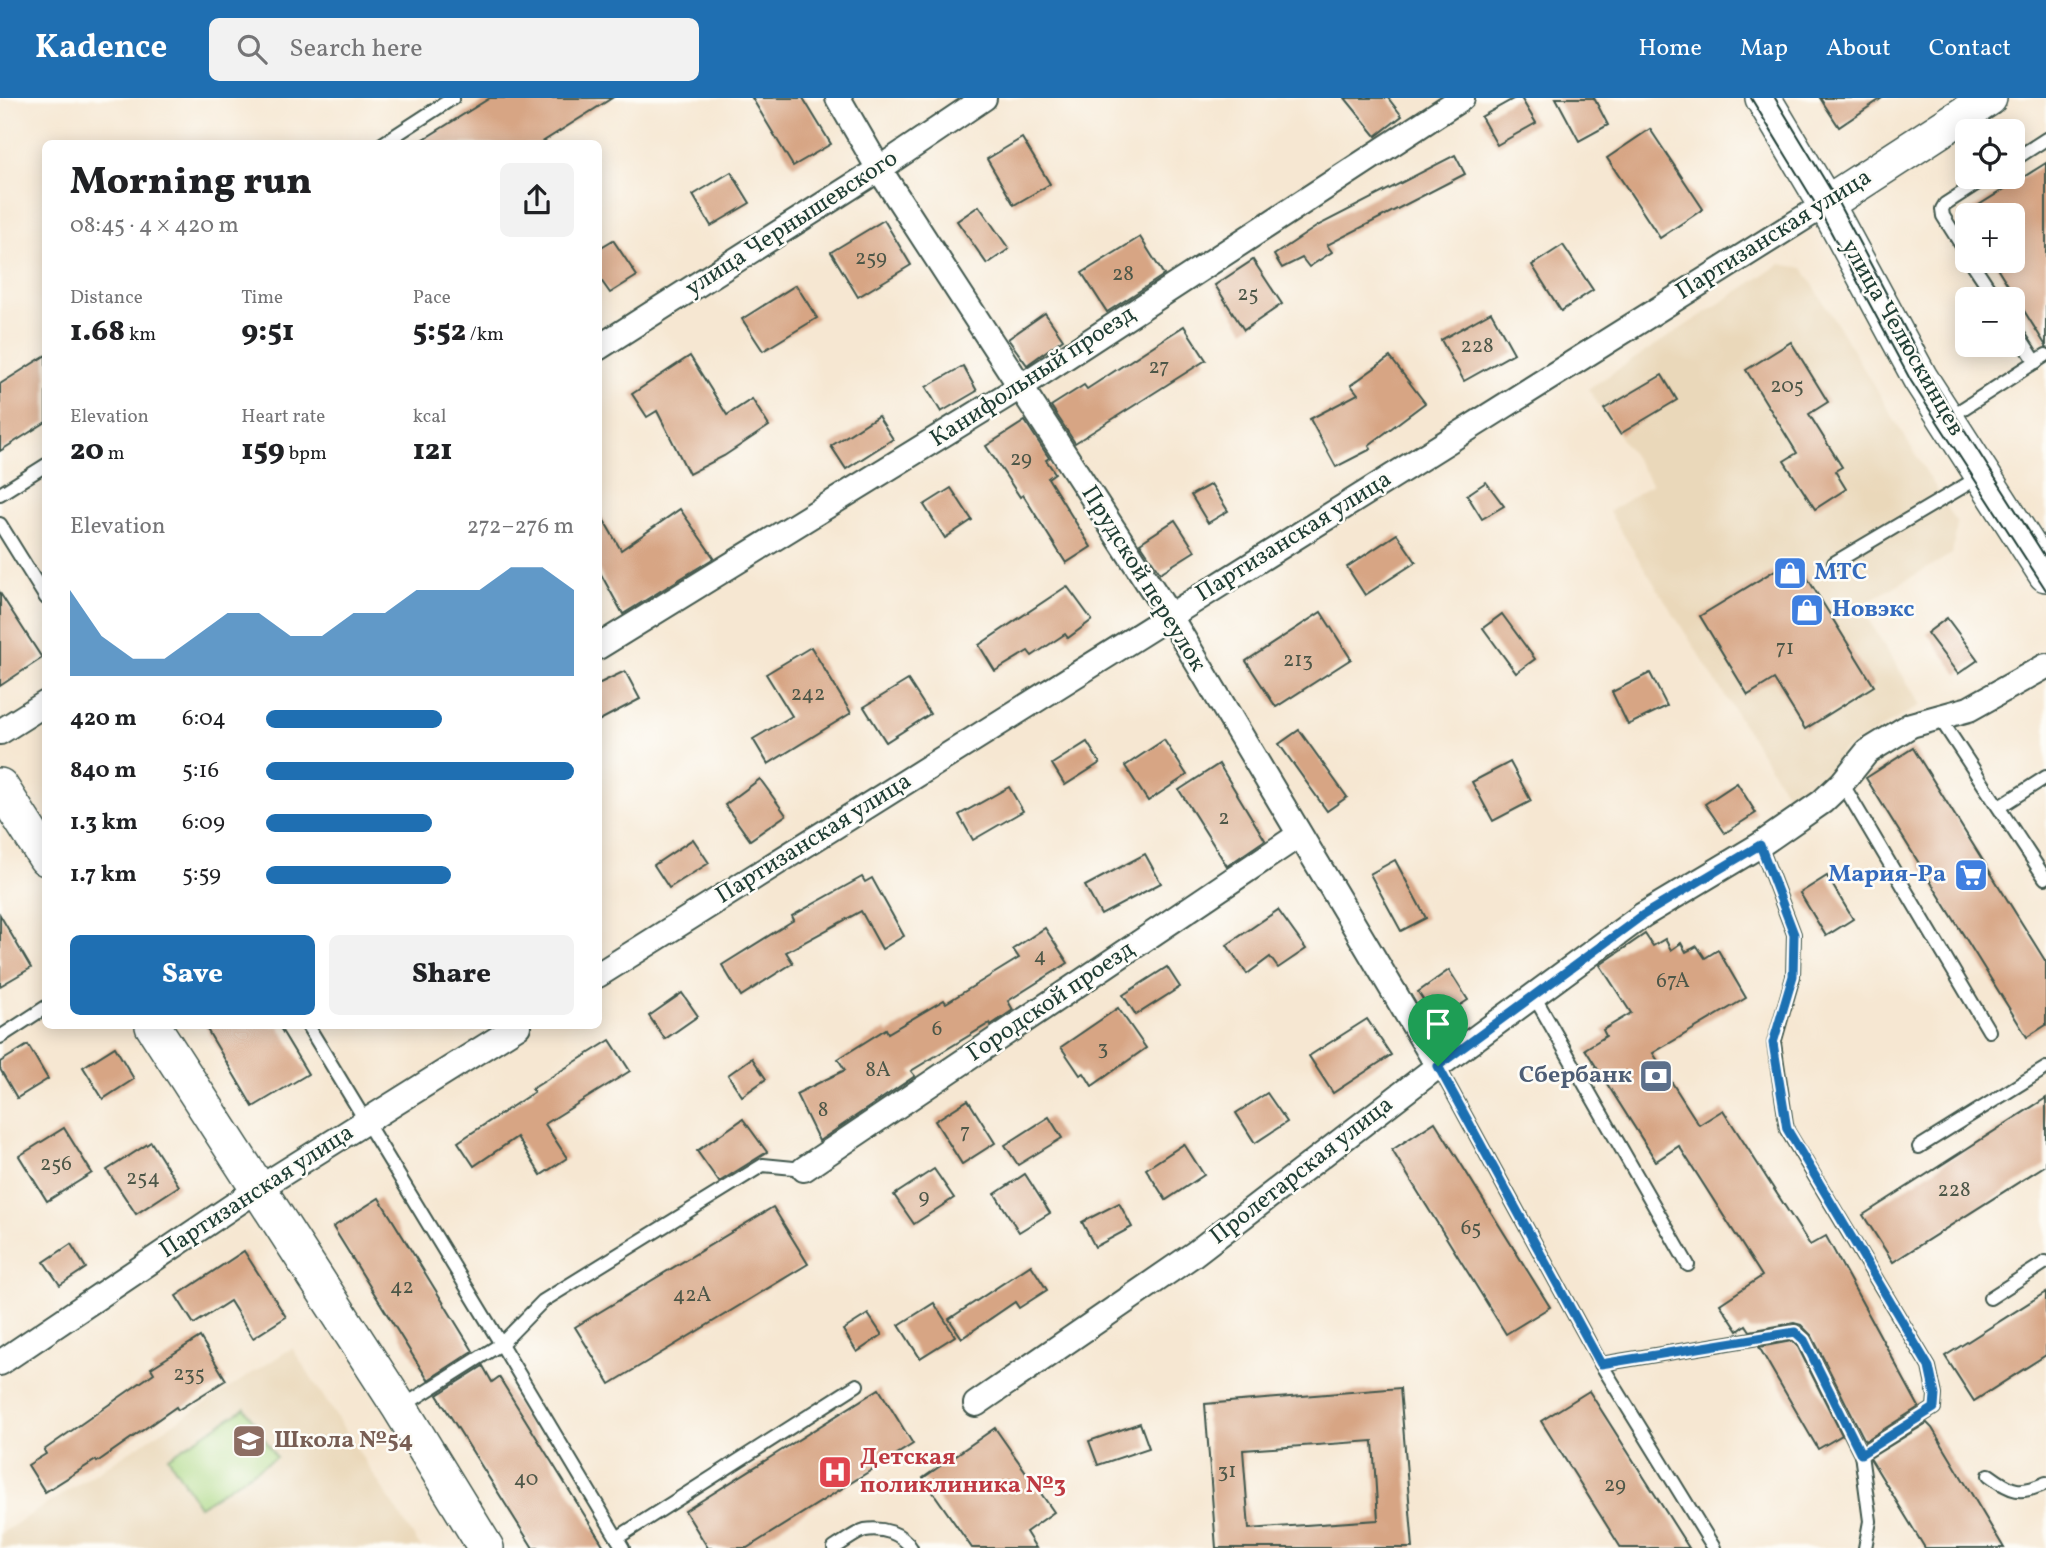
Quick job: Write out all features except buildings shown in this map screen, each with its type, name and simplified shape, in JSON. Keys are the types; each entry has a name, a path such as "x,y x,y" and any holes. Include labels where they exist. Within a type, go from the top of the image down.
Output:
{"main road":[{"name":"улица Челюскинцев","path":"1763,98 1826,204 1920,378 2046,574"},
{"name":"Партизанская улица","path":"1826,204 1980,100"},
{"path":"0,786 42,852"},
{"path":"155,1029 400,1408 486,1548"}],"street":[{"name":"Прудской переулок","path":"838,98 879,169 1169,615 1438,1066"},
{"name":"улица Чернышевского","path":"602,345 879,169 984,98"},
{"name":"Канифольный проезд","path":"602,645 1020,387 1462,98"},
{"name":"Партизанская улица","path":"602,972 1826,204"},
{"name":"Пролетарская улица","path":"976,1404 1194,1254 1438,1066 1643,915 1760,845 1822,802 1842,783 1867,752 1911,725 1969,709 2046,666"},
{"path":"0,732 42,706"},
{"name":"Городской проезд","path":"804,1169 1299,835"},
{"name":"Партизанская улица","path":"0,1363 258,1189 513,1029"}],"lane":[{"path":"388,140 453,98"},
{"path":"2025,153 2046,139"},
{"path":"1955,236 1942,216 1942,209 1945,204 1968,189"},
{"path":"1947,419 2041,358 2025,340"},
{"path":"0,494 42,468"},
{"path":"1834,563 1982,475"},
{"path":"0,524 42,592"},
{"path":"1939,717 2045,878"},
{"path":"1999,807 2046,777"},
{"path":"1842,783 1989,1031"},
{"path":"1760,845 1794,934 1793,976 1773,1043 1787,1129 1929,1367 1935,1395 1934,1408 1861,1454"},
{"path":"1534,996 1688,1265"},
{"path":"0,1037 42,1010"},
{"path":"310,1029 620,1543 857,1385"},
{"path":"1438,1066 1601,1364 1714,1548"},
{"path":"1919,1146 2046,1068"},
{"path":"400,1408 500,1344 543,1301 764,1165 804,1169"},
{"path":"1990,1298 2046,1262"},
{"path":"1601,1364 1795,1332 1804,1340 1861,1454 1870,1521 1865,1548"},
{"path":"1990,1475 2008,1489 2025,1491 2046,1483"},
{"path":"834,1548 864,1530 891,1531 911,1548"}],"shaded area":[{"path":"1780,264 1803,268 1957,523 1952,554 1860,606 1921,705 1841,752 1828,776 1790,799 1609,512 1652,484 1588,389"},
{"name":"Школа №54","path":"292,1348 421,1548 0,1548 0,1534"}],"green space":[{"path":"245,1408 276,1457 199,1506 168,1457"}],"tram line":[{"path":"1751,98 1818,208 1911,381 2046,590"},
{"path":"1775,98 1835,197 1929,374 2046,558"}],"place":[{"name":"МТС","path":"1790,573"},
{"name":"Новэкс","path":"1807,610"},
{"name":"Мария-Ра","path":"1971,875"},
{"name":"Сбербанк","path":"1656,1076"},
{"name":"Школа №54","path":"249,1441"},
{"name":"Детская поликлиника №3","path":"835,1472"}],"route":[{"path":"1760,845 1794,934 1793,976 1773,1043 1787,1129 1929,1367 1935,1395 1934,1408 1861,1454 1804,1340 1795,1332 1601,1364 1438,1066 1643,915 1760,845"}]}
